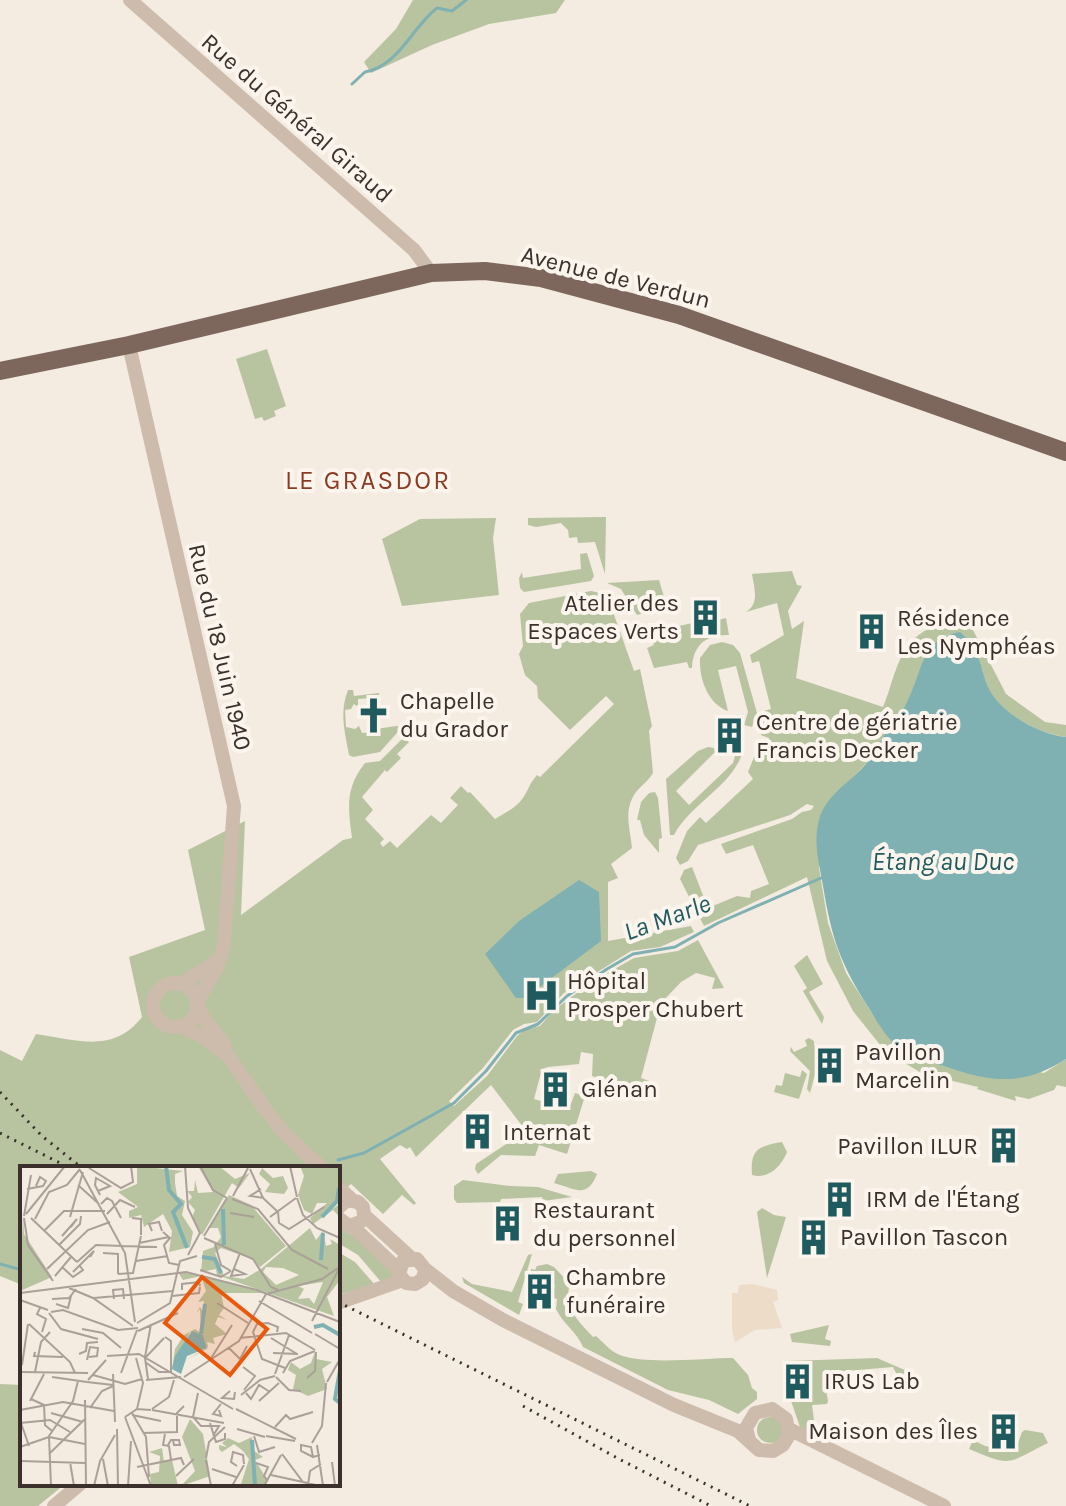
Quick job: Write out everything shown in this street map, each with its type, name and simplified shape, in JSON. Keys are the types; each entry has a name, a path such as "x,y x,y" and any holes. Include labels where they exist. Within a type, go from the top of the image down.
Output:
{"main road":[{"name":"Avenue de Verdun","path":"0,371 129,345 431,273 463,271 522,275 679,315 1066,452"}],"street":[{"name":"Rue du Général Giraud","path":"130,0 414,250 431,273"},
{"name":"Rue du 18 Juin 1940","path":"129,345 234,806 224,944 217,968 198,1004"},
{"path":"181,984 218,961"},
{"path":"227,1054 183,1027 165,1025 153,1011 156,993 171,983 192,990 203,1017 223,1042 227,1054 275,1121 317,1165"},
{"path":"183,1027 194,1019 198,1004"},
{"path":"344,1204 361,1204 364,1215 411,1258 419,1260 424,1274 513,1325 674,1405 738,1431 759,1450 773,1451 786,1441 789,1429 784,1417 772,1409 759,1410 746,1428 749,1440"},
{"path":"340,1221 352,1226 360,1223 364,1215"},
{"path":"352,1226 401,1275 415,1284 424,1274"},
{"path":"401,1275 403,1261 411,1258"},
{"path":"340,1302 401,1275"},
{"path":"720,1422 751,1417"},
{"path":"789,1429 944,1506"},
{"path":"54,1506 78,1486"}],"green space":[{"path":"413,0 565,0 556,13 489,24 432,45 371,73 364,62 396,29"},
{"path":"267,349 286,406 274,411 276,416 264,421 262,417 255,419 236,359"},
{"path":"606,517 605,574 595,542 578,543 577,537 569,538 568,530 561,523 536,527 528,525 528,518"},
{"path":"496,518 493,538 499,595 402,606 382,539 420,519"},
{"path":"587,553 594,576 591,581 524,592 520,588 522,572 523,578 581,569 580,554"},
{"path":"792,571 797,585 802,586 788,611 792,629 804,621 796,678 883,707 900,659 914,639 937,626 960,623 973,630 1006,694 1045,722 1066,725 1066,737 1044,732 1011,714 988,688 973,645 961,633 947,635 929,649 907,703 869,760 823,811 819,868 828,923 846,973 896,1045 1044,1073 1066,1059 1066,1087 1057,1085 1054,1090 1029,1099 1015,1096 1016,1101 978,1087 923,1074 885,1051 853,1011 827,961 807,877 704,926 680,879 684,870 692,867 708,908 737,896 750,898 751,891 769,884 753,845 726,854 721,844 792,819 814,806 807,804 790,815 698,845 688,861 680,865 676,858 687,831 700,817 706,823 753,779 748,772 757,750 766,752 769,738 761,735 764,711 771,709 759,661 752,663 750,655 784,635 777,603 746,612 755,600 752,574"},
{"path":"659,580 665,600 646,605 647,612 637,615 621,589 607,583"},
{"path":"591,591 609,595 620,609 613,612 634,671 640,669 652,726 649,731 653,773 636,792 630,806 628,819 632,848 611,864 618,878 608,882 608,941 691,926 694,932 660,947 631,951 564,993 537,1022 513,1030 483,1068 449,1101 454,1106 487,1076 517,1036 526,1029 540,1026 553,1011 590,983 634,958 678,951 698,940 724,988 712,989 715,978 696,973 681,982 661,1003 641,1078 649,1081 647,1088 660,1096 592,1076 593,1054 581,1052 579,1064 542,1069 534,1099 569,1109 575,1093 585,1096 567,1154 539,1145 535,1156 501,1155 478,1174 476,1164 526,1131 491,1085 416,1157 410,1147 407,1149 400,1145 380,1159 416,1203 414,1205 402,1195 383,1214 351,1184 340,1193 340,1166 20,1166 20,1284 0,1276 0,1050 22,1061 36,1034 94,1042 119,1036 131,1029 142,1017 129,957 205,930 188,850 245,821 241,915 343,840 352,838 350,799 354,781 365,763 380,761 404,737 409,742 397,754 401,758 387,772 385,770 362,797 373,810 365,819 384,839 380,843 383,847 390,841 397,848 431,815 441,823 458,805 450,798 461,786 495,819 514,807 537,775 540,777 614,704 606,696 570,730 538,698 537,686 525,675 519,654 523,646 520,614 529,603"},
{"path":"726,618 729,635 714,636 702,642 695,653 692,668 687,662 654,668 647,648 654,645 651,637 644,639 641,625 666,624 673,631 679,626"},
{"path":"722,642 733,645 740,653 757,713 752,727 744,725 748,712 736,666 718,670 728,711 715,703 703,682 700,658 710,645"},
{"path":"348,690 353,690 354,696 379,693 380,704 374,705 372,698 358,699 358,707 354,704 351,709 345,710 346,727 355,729 359,726 362,733 404,725 380,752 349,755 343,715"},
{"path":"714,748 715,752 676,791 689,805 733,763 737,749 743,751 721,785 691,813 674,835 670,835 666,779 698,751"},
{"path":"655,792 662,838 659,839 659,853 644,835 640,820 637,820 641,802 649,793"},
{"path":"807,955 823,984 809,992 824,1017 822,1024 803,991 807,988 794,966"},
{"path":"809,1038 814,1045 822,1048 810,1093 807,1089 810,1071 790,1051 791,1047 794,1052 807,1046 805,1040"},
{"path":"802,1070 807,1074 799,1099 774,1092 776,1085 782,1086 785,1073 800,1077"},
{"path":"782,1142 787,1152 777,1168 768,1174 752,1175 753,1159 758,1150"},
{"path":"591,1171 597,1174 585,1189 554,1183 558,1174"},
{"path":"463,1180 538,1187 572,1197 543,1201 542,1197 457,1203 454,1186"},
{"path":"762,1208 786,1217 767,1278 757,1212"},
{"path":"340,1228 379,1254 395,1279 382,1283 358,1255 340,1244"},
{"path":"340,1253 355,1262 375,1285 340,1294"},
{"path":"532,1254 518,1302 523,1304 519,1315 464,1283 462,1277 472,1284 512,1292 528,1255"},
{"path":"547,1264 570,1284 568,1300 577,1319 593,1337 596,1336 614,1352 644,1360 733,1358 748,1375 752,1388 757,1392 757,1399 738,1414 709,1400 668,1390 583,1347 556,1309 557,1299 551,1297 555,1285 531,1278 531,1269"},
{"path":"829,1325 825,1339 831,1341 830,1346 792,1342 790,1334"},
{"path":"877,1358 914,1374 897,1375 893,1367 823,1373 828,1401 827,1404 812,1405 816,1435 800,1427 790,1398 792,1393 788,1379 783,1376 783,1367 789,1361"},
{"path":"0,1384 20,1385 20,1486 63,1486 38,1506 0,1506"},
{"path":"770,1417 779,1421 783,1430 779,1439 770,1443 761,1439 757,1430 761,1421"},
{"path":"1025,1430 1043,1433 1048,1443 1010,1461 994,1459 969,1449 973,1440 985,1446 1008,1450 1018,1443"}],"shaded area":[{"path":"753,1284 777,1290 778,1300 773,1302 782,1328 755,1330 735,1342 732,1293 738,1293 739,1285"}],"water":[{"name":"Étang au Duc","path":"960,632 976,651 988,687 1001,705 1033,727 1066,737 1066,1059 1039,1073 1013,1079 972,1075 927,1060 895,1044 886,1035 839,951 830,922 817,853 817,828 828,802 863,768 901,713 929,650 947,636"},
{"path":"579,880 599,892 601,941 525,998 516,998 485,954 519,921"}],"waterway":[{"path":"352,84 365,72 377,68 396,54 437,8 452,11 466,0"},
{"name":"La Marle","path":"338,1160 364,1153 454,1103 486,1071 516,1033 538,1024 567,996 607,969 633,954 675,947 718,923 821,878"},
{"name":"La Marle","path":"0,1264 20,1269"}],"railway":[{"path":"0,1092 42,1136 80,1166"},
{"path":"0,1133 66,1166"},
{"path":"340,1303 750,1506"},
{"path":"523,1406 711,1506"}],"place":[{"name":"Atelier des Espaces Verts","path":"705,617"},
{"name":"Résidence Les Nymphéas","path":"871,632"},
{"name":"Chapelle du Grador","path":"374,715"},
{"name":"Centre de gériatrie Francis Decker","path":"730,736"},
{"name":"Hôpital Prosper Chubert","path":"541,995"},
{"name":"Pavillon Marcelin","path":"829,1066"},
{"name":"Glénan","path":"555,1089"},
{"name":"Internat","path":"477,1132"},
{"name":"Pavillon ILUR","path":"1004,1146"},
{"name":"IRM de l'Étang","path":"840,1199"},
{"name":"Restaurant du personnel","path":"507,1224"},
{"name":"Pavillon Tascon","path":"814,1237"},
{"name":"Chambre funéraire","path":"540,1291"},
{"name":"IRUS Lab","path":"798,1381"},
{"name":"Maison des Îles","path":"1004,1431"}],"district":[{"name":"LE GRASDOR","path":"368,480"}]}
